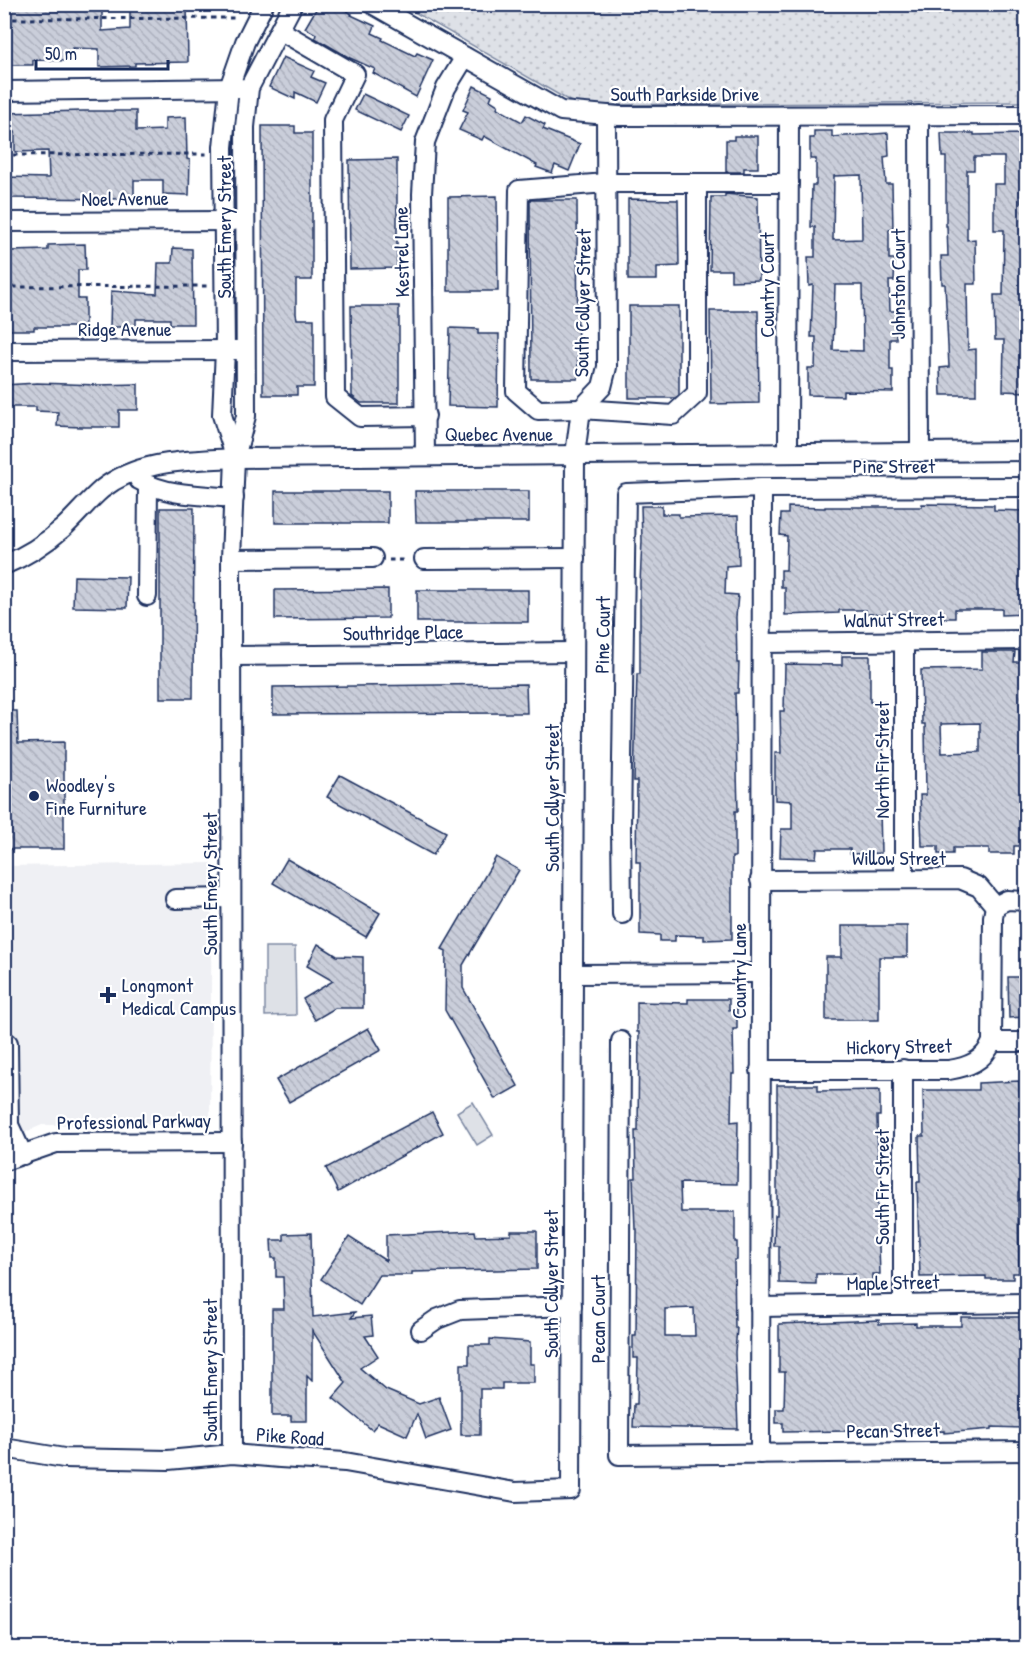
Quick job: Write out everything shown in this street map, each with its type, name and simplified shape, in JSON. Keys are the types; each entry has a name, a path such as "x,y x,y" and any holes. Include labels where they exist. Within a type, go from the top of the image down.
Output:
{"street":[{"name":"South Emery Street","path":"235,458 222,415 225,350 223,147 229,88 245,42 264,4"},
{"name":"South Emery Street","path":"232,1454 231,559 235,458 246,416 245,127 249,88 293,4"},
{"name":"South Parkside Drive","path":"372,4 561,111 606,115 1026,115"},
{"path":"280,31 356,74 333,120 335,397 360,417 426,416"},
{"name":"Kestrel Lane","path":"425,456 422,194 425,142 446,88 465,57"},
{"path":"4,91 249,88"},
{"name":"South Collyer Street","path":"572,1490 575,455 581,409 602,387 607,368 606,115"},
{"name":"Johnston Court","path":"919,115 920,452"},
{"name":"Country Court","path":"788,453 789,116"},
{"path":"697,185 697,393 673,415 581,409 538,410 516,391 519,190 606,183 697,185 789,183"},
{"name":"Noel Avenue","path":"4,222 245,220"},
{"name":"Ridge Avenue","path":"4,351 246,350"},
{"name":"Quebec Avenue","path":"4,565 35,551 63,528 103,488 132,473 165,462 235,458 1026,451"},
{"path":"132,473 148,486 168,491 234,498"},
{"path":"147,596 148,486"},
{"name":"Pine Street","path":"762,488 1026,487"},
{"name":"Country Lane","path":"760,1454 762,488"},
{"name":"Pine Court","path":"622,914 621,827 626,493 762,488"},
{"path":"420,559 575,558"},
{"path":"231,559 377,559"},
{"name":"Walnut Street","path":"762,643 1026,640"},
{"name":"North Fir Street","path":"904,641 904,879"},
{"name":"Southridge Place","path":"231,656 574,652"},
{"name":"Willow Street","path":"760,880 960,879 979,887 995,906"},
{"path":"175,899 231,898"},
{"path":"1026,901 1007,900 995,906 992,1042 1026,1042"},
{"path":"573,974 760,973"},
{"name":"Pecan Court","path":"621,1041 619,1455 760,1454"},
{"name":"Hickory Street","path":"760,1070 949,1070 966,1067 980,1059 992,1042"},
{"path":"8,1043 9,1125 23,1155"},
{"name":"South Fir Street","path":"903,1069 903,1305"},
{"name":"Professional Parkway","path":"4,1161 56,1143 232,1142"},
{"name":"Maple Street","path":"760,1307 1026,1303"},
{"path":"421,1330 436,1319 460,1310 572,1306"},
{"name":"Pike Road","path":"4,1448 64,1458 168,1460 232,1454 345,1462 515,1492 572,1490"},
{"name":"Pecan Street","path":"760,1454 1026,1452"}],"path":[{"path":"4,20 240,18"},
{"path":"4,155 208,154"},
{"path":"4,287 208,286"},
{"path":"377,559 420,559"}],"shaded area":[{"path":"402,5 1026,5 1026,102 588,105 573,103"},
{"name":"Longmont Medical Campus","path":"212,863 210,1124 42,1125 5,1141 4,866"},
{"path":"265,947 295,947 296,1015 265,1016"},
{"path":"473,1102 493,1135 477,1145 457,1112"}],"building":[{"path":"7,4 102,4 102,31 130,29 130,4 187,4 188,62 135,63 135,66 99,67 99,49 72,48 71,61 33,60 33,65 4,65 4,24 7,25"},
{"path":"319,4 336,4 351,15 375,26 372,33 383,38 382,40 415,56 417,53 433,60 416,97 373,73 375,69 315,38 316,34 305,28"},
{"path":"283,57 314,71 311,77 325,83 316,102 295,92 295,99 269,87"},
{"path":"474,86 492,95 490,100 498,105 497,108 522,122 526,115 545,125 543,129 580,144 569,171 555,165 552,173 536,167 537,165 484,136 482,140 459,130 468,112 463,110"},
{"path":"363,94 409,116 401,132 355,110"},
{"path":"136,111 136,131 165,130 165,118 186,117 187,159 190,160 189,195 163,194 163,180 134,180 134,199 4,198 4,177 49,178 48,151 15,152 15,132 4,132 4,113"},
{"path":"262,126 295,126 295,133 312,133 312,280 296,280 296,314 297,319 314,319 314,387 297,387 297,395 263,395"},
{"path":"814,131 832,131 832,137 888,133 889,156 884,157 886,184 892,184 893,229 889,230 889,259 895,259 894,281 889,281 890,311 896,311 896,339 890,339 893,392 843,391 843,396 808,395 808,368 815,368 816,337 811,337 813,285 809,286 808,257 815,257 815,227 811,227 812,185 816,185 816,159 810,159 810,138 814,138","holes":["861,175 862,239 833,240 834,176","835,285 862,285 863,351 833,350"]},
{"path":"941,133 1023,134 1024,172 1021,172 1021,203 1026,203 1026,280 1022,280 1022,312 1026,312 1025,392 1003,391 1004,340 995,340 994,295 1003,295 1004,230 994,230 994,184 1004,184 1004,157 974,157 974,170 967,170 967,240 975,239 976,284 967,284 968,350 976,349 976,395 941,395 940,368 949,367 945,284 942,284 941,256 948,256 946,157 942,157"},
{"path":"734,136 758,136 758,168 744,168 744,172 726,172 726,140 734,140"},
{"path":"397,159 397,268 350,269 349,160"},
{"path":"725,194 758,197 759,280 731,281 731,270 710,270 711,197 725,197"},
{"path":"497,196 498,291 448,291 448,197"},
{"path":"628,199 678,200 679,266 657,267 657,280 628,280"},
{"path":"530,200 577,200 578,379 531,379"},
{"path":"85,244 86,270 78,270 78,299 85,299 85,327 34,327 34,330 4,330 4,261 10,261 10,251 48,250 48,245"},
{"path":"173,248 192,249 193,324 170,324 170,319 136,319 136,327 110,327 111,291 157,294 158,263 172,263"},
{"path":"351,306 399,306 399,403 361,403 352,396"},
{"path":"629,306 679,306 679,395 675,398 629,398"},
{"path":"710,311 758,311 759,403 711,404"},
{"path":"450,328 478,329 478,334 499,334 498,407 448,406"},
{"path":"138,384 138,410 119,410 119,427 81,427 57,426 58,412 36,411 36,407 4,407 4,385"},
{"path":"275,491 388,491 388,523 275,523"},
{"path":"415,491 529,491 529,522 416,522"},
{"path":"922,504 994,505 994,510 1026,511 1026,614 1002,615 1002,609 955,609 955,618 931,618 931,614 866,614 866,610 785,615 785,587 781,587 781,570 786,570 787,536 780,535 781,514 788,514 788,507 922,507"},
{"path":"641,506 662,506 662,514 679,514 679,517 738,516 739,565 726,566 725,594 738,595 736,617 737,663 739,663 738,693 735,693 738,811 735,811 735,857 732,857 732,939 704,940 704,936 675,935 675,941 660,941 660,935 640,934 640,862 636,862 637,781 634,781 637,674 640,674"},
{"path":"160,508 194,508 193,698 160,698"},
{"path":"74,576 128,577 127,608 73,607"},
{"path":"388,589 388,618 275,619 275,590"},
{"path":"417,590 528,590 528,622 417,622"},
{"path":"982,652 1015,652 1014,662 1023,662 1023,734 1026,734 1026,761 1022,761 1022,846 1014,846 1014,854 989,854 989,848 953,848 953,854 938,854 938,846 922,846 920,795 926,795 925,724 922,724 921,670 982,669","holes":["980,723 980,752 942,753 941,724"]},
{"path":"842,656 870,656 870,702 884,702 883,809 880,809 881,853 850,854 850,849 817,849 816,858 780,857 781,829 792,829 792,801 775,800 775,753 781,753 780,711 784,711 785,664 842,665"},
{"path":"526,684 527,713 273,714 273,687"},
{"name":"Woodley's Fine Furniture","path":"4,711 17,711 18,743 64,742 64,849 4,849"},
{"path":"340,775 446,832 433,855 327,797"},
{"path":"496,857 519,870 463,965 463,988 518,1086 495,1099 445,1010 446,951 442,949"},
{"path":"287,859 380,913 366,937 273,883"},
{"path":"842,926 907,926 907,957 879,957 879,1020 826,1020 826,957 842,957"},
{"path":"318,944 337,956 363,957 363,1008 335,1008 315,1020 303,999 333,981 307,966"},
{"path":"1008,977 1026,977 1026,1017 1009,1018"},
{"path":"688,999 729,999 729,1010 737,1009 737,1029 733,1029 734,1074 732,1074 731,1122 738,1121 737,1184 680,1183 681,1212 735,1212 737,1260 734,1260 735,1328 737,1328 735,1352 738,1429 633,1427 634,1404 637,1404 638,1358 633,1358 633,1336 636,1336 637,1229 635,1229 633,1178 636,1178 635,1131 638,1131 637,1002 688,1003","holes":["694,1308 695,1336 665,1336 665,1309"]},
{"path":"368,1028 381,1050 289,1102 276,1080"},
{"path":"1019,1081 1021,1120 1025,1120 1025,1157 1023,1157 1024,1192 1018,1192 1019,1273 1013,1273 1013,1279 986,1279 986,1276 920,1277 917,1182 920,1182 919,1136 924,1136 923,1090 978,1090 978,1083"},
{"path":"777,1085 818,1085 818,1091 880,1090 880,1116 877,1116 878,1164 881,1164 882,1191 877,1192 880,1274 873,1274 873,1283 855,1283 855,1274 816,1274 816,1284 779,1283 779,1246 774,1246 775,1215 777,1215"},
{"path":"432,1112 443,1133 338,1192 326,1168"},
{"path":"475,1231 476,1236 511,1235 511,1231 537,1231 537,1269 379,1275 360,1305 321,1279 349,1237 386,1261 386,1235"},
{"path":"311,1233 313,1317 355,1312 351,1318 371,1316 373,1335 365,1336 378,1356 360,1368 386,1390 419,1404 439,1397 451,1430 426,1439 417,1414 407,1436 378,1423 372,1430 333,1398 346,1383 312,1330 312,1381 307,1376 307,1421 291,1421 291,1416 272,1416 272,1309 284,1309 283,1277 276,1277 276,1258 272,1258 271,1240 284,1240 284,1234"},
{"path":"961,1317 1021,1317 1021,1326 1026,1326 1026,1352 1022,1352 1022,1428 992,1427 992,1429 944,1433 944,1431 914,1432 914,1430 783,1432 783,1423 776,1423 776,1409 784,1409 785,1372 779,1372 779,1324 879,1320 879,1324 916,1323 916,1326 961,1326"},
{"path":"490,1339 530,1342 530,1364 534,1364 534,1383 502,1383 502,1389 480,1389 480,1435 461,1435 461,1364 469,1364 469,1345 490,1345"}],"place":[{"name":"Woodley's Fine Furniture","path":"34,796"},
{"name":"Longmont Medical Campus","path":"108,995"}]}
